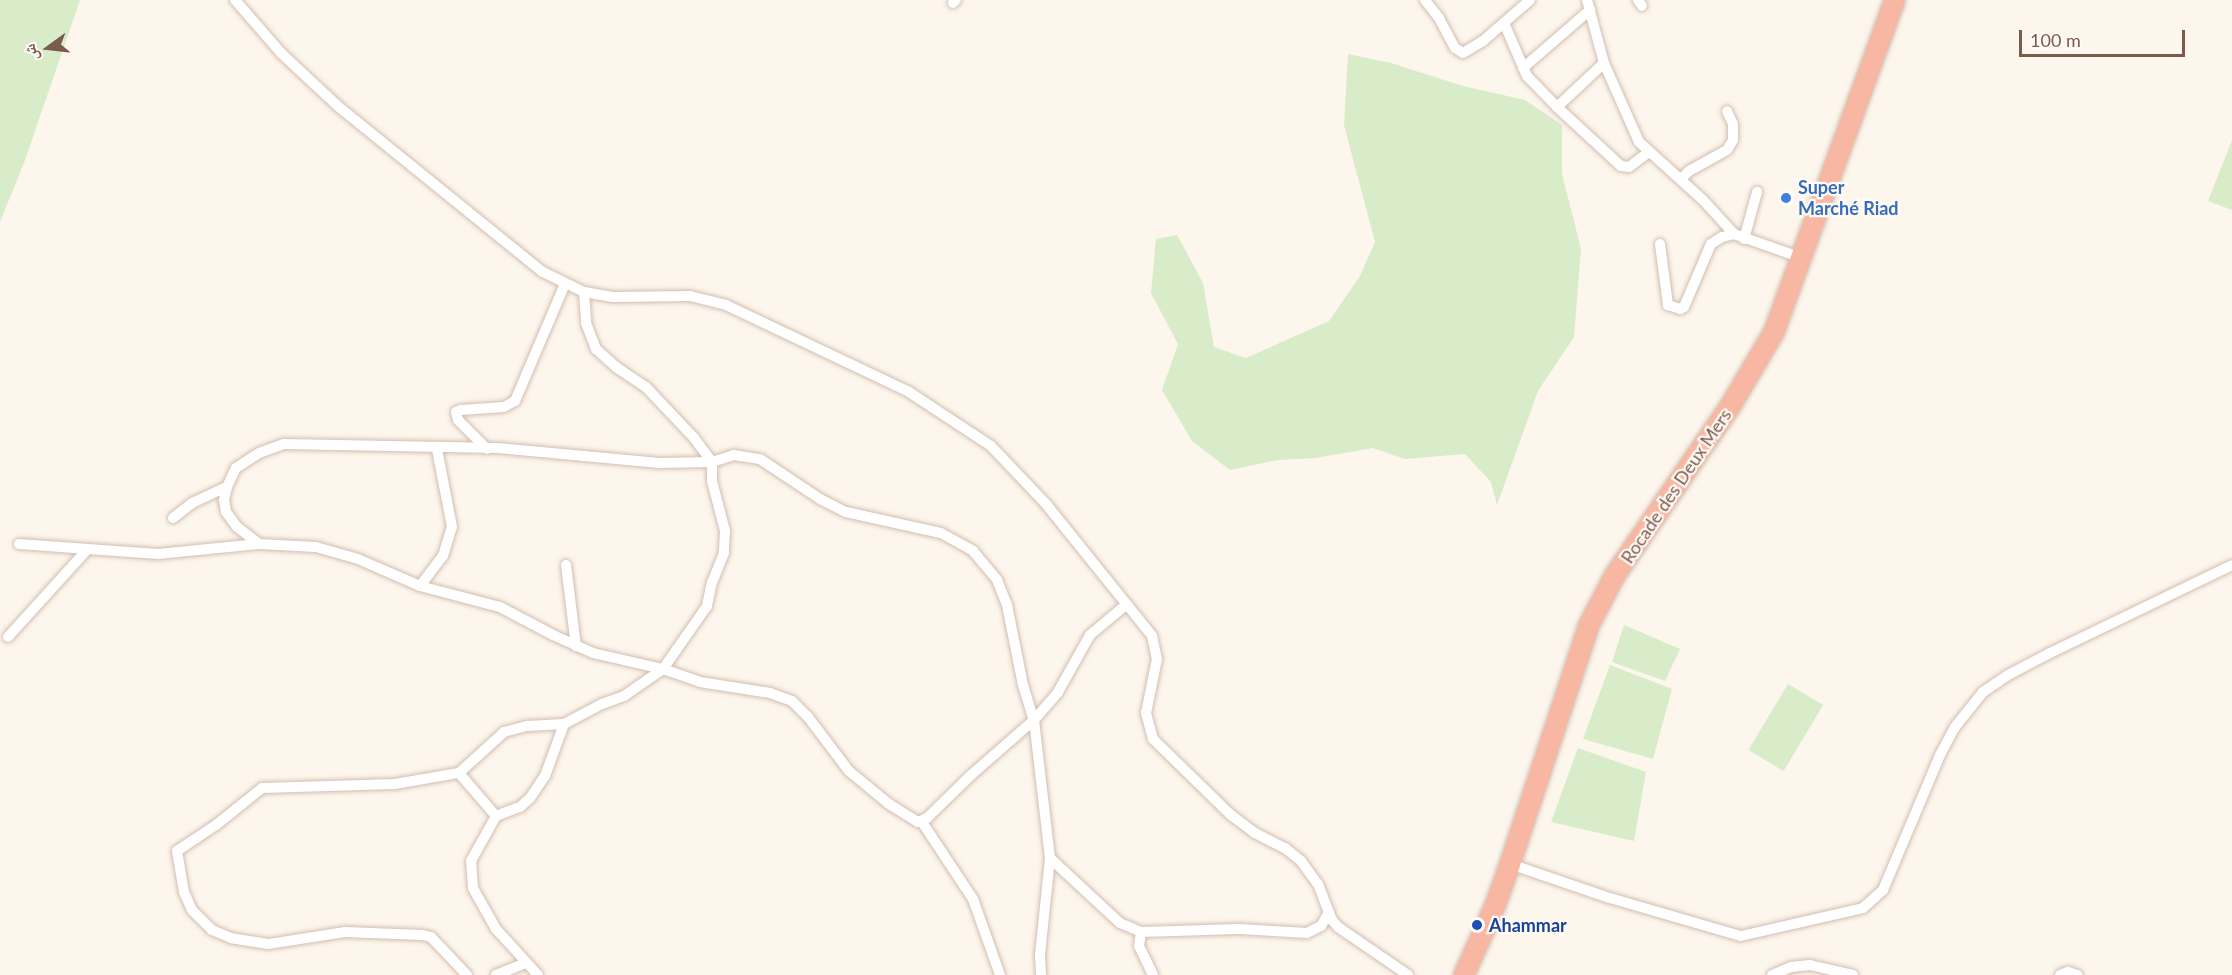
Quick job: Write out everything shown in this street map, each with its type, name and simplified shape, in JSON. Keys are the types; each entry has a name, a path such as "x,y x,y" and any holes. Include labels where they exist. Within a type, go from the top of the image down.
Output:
{"highway":[{"name":"Rocade des Deux Mers","path":"1464,975 1495,906 1510,864 1589,625 1615,575 1750,376 1774,332 1895,0"}],"street":[{"path":"235,0 281,53 339,107 514,249 565,284 584,292 613,297 680,296 706,299 736,310 909,392 970,431 1004,459 1046,504 1152,636 1157,651 1146,713 1153,739 1178,766 1231,815 1255,833 1285,848 1301,861 1318,884 1332,920 1408,975"},
{"path":"1425,0 1460,53 1470,51 1530,0"},
{"path":"1523,68 1589,5 1604,63 1639,142 1704,200 1739,236"},
{"path":"1504,22 1523,68 1557,107 1621,166 1629,167 1649,152"},
{"path":"1557,107 1604,63"},
{"path":"1681,179 1689,171 1727,150 1732,140 1733,124 1727,111"},
{"path":"1739,236 1757,192"},
{"path":"1660,244 1668,305 1680,309 1684,307 1711,244 1722,237 1739,236 1802,258"},
{"path":"487,449 458,420 456,412 504,407 515,402 565,284"},
{"path":"467,975 431,937 422,934 345,932 268,944 231,938 212,930 192,910 184,892 177,851 216,825 262,788 395,784 459,773 504,732 527,726 564,724 602,704 624,696 663,669 707,606 712,582 724,553 725,531 712,481 712,462 694,438 646,387 616,367 596,349 586,323 584,292"},
{"path":"259,544 237,527 226,512 224,500 227,487 236,468 259,453 284,444 372,444 487,449 659,463 712,462 734,455 760,459 820,499 846,512 941,533 973,551 988,567 1003,592 1023,685 1034,720 1050,858 1040,955 1041,975"},
{"path":"420,586 443,556 452,527 436,448"},
{"path":"173,518 202,497 227,487"},
{"path":"19,544 158,554 259,544 287,544 341,553 420,586 500,607 576,646 616,659 663,669 700,682 770,693 792,701 808,717 849,771 901,813 922,822 973,899 1000,975"},
{"path":"8,637 87,550"},
{"path":"566,565 576,646"},
{"path":"1510,864 1610,898 1741,936 1863,908 1883,890 1940,755 1955,727 1983,692 2038,660 2232,565"},
{"path":"922,822 1034,720 1058,692 1090,634 1127,604"},
{"path":"538,975 496,929 473,888 471,861 496,816 520,807 530,798 545,776 564,724"},
{"path":"459,773 496,816"},
{"path":"1050,858 1120,923 1141,932 1239,929 1307,933 1321,926 1329,912"},
{"path":"1141,932 1138,946 1153,975"},
{"path":"496,975 525,963"},
{"path":"1772,975 1791,967 1810,965 1853,975"},
{"path":"2060,975 2068,972 2078,975"}],"green space":[{"path":"0,0 80,0 24,163 0,222"},
{"path":"1348,54 1391,63 1463,86 1525,100 1562,125 1562,174 1581,249 1574,337 1538,391 1497,505 1491,482 1465,454 1405,459 1373,448 1316,458 1278,460 1230,470 1192,441 1162,390 1178,344 1151,293 1156,239 1177,235 1203,283 1214,347 1246,358 1329,321 1360,276 1375,242 1344,125"},
{"path":"2232,140 2232,210 2208,201"},
{"path":"1624,625 1680,649 1665,681 1612,662"},
{"path":"1610,665 1672,689 1653,759 1583,739"},
{"path":"1788,684 1823,705 1783,771 1748,750"},
{"path":"1578,748 1646,772 1634,841 1551,822"}],"place":[{"name":"Super Marché Riad","path":"1786,198"},
{"name":"Ahammar","path":"1477,925"}]}
